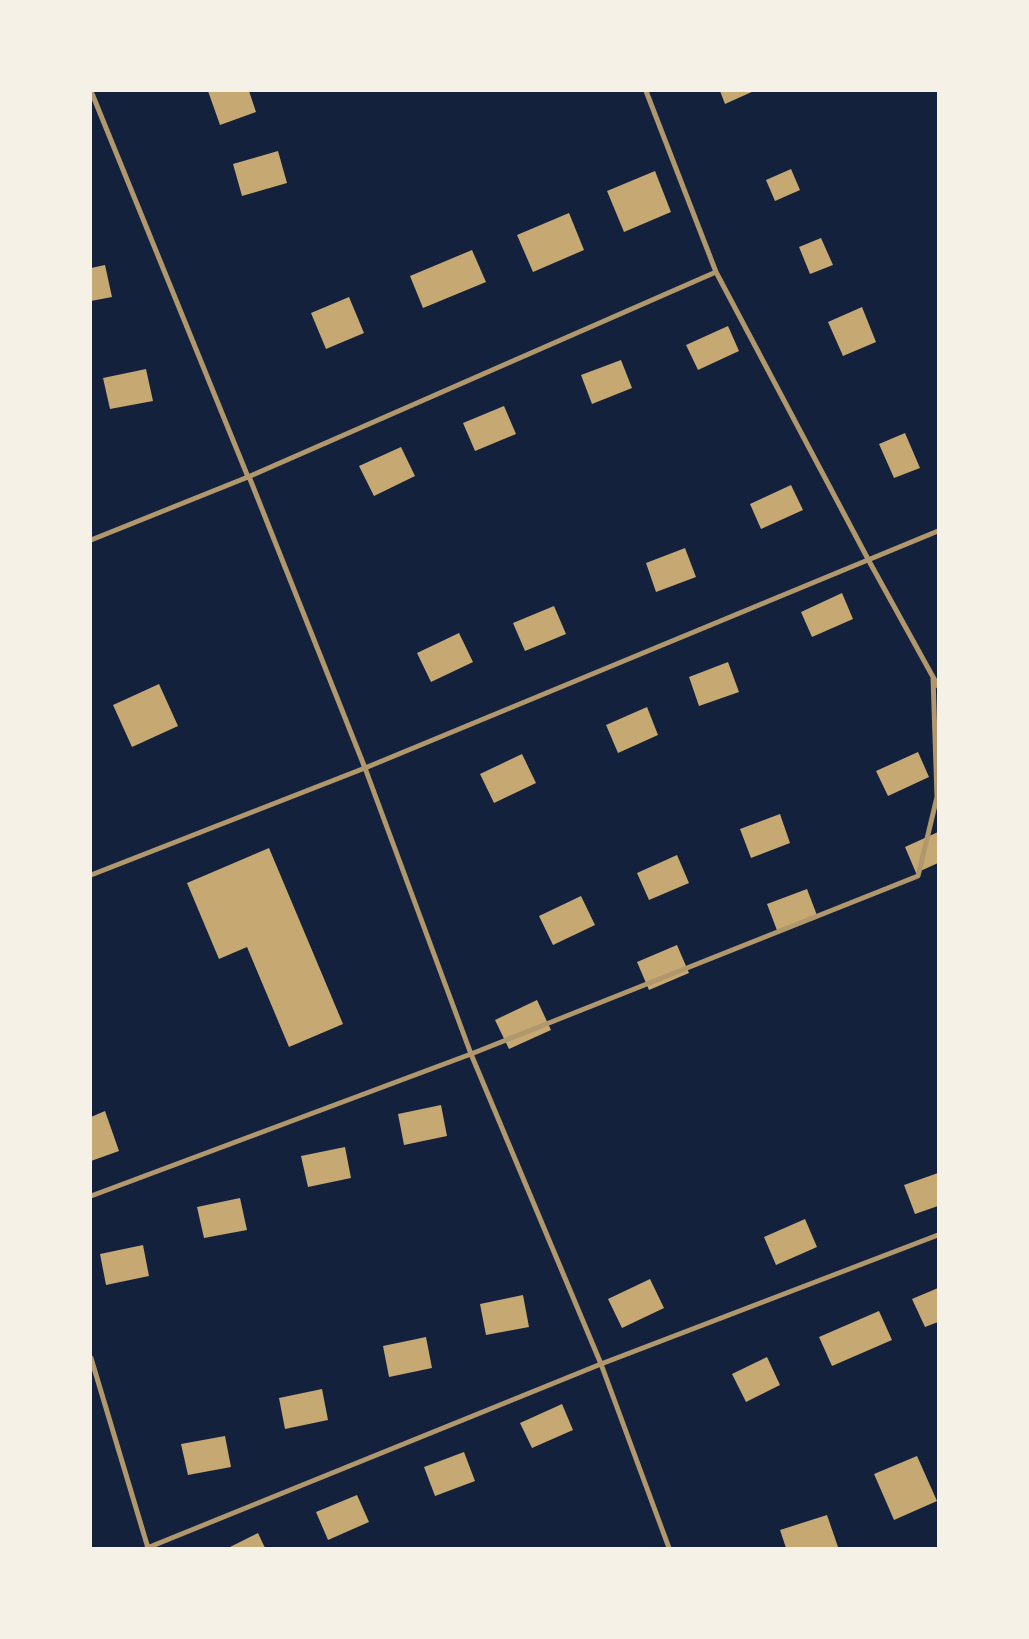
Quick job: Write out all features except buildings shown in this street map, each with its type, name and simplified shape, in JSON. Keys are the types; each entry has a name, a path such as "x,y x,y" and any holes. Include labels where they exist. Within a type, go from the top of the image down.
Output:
{"street":[{"path":"646,91 716,272 869,561 938,686"},
{"path":"91,92 250,479 365,768 471,1054 601,1364 670,1548"},
{"path":"91,540 248,477 716,272"},
{"path":"91,875 365,768 938,531"},
{"path":"91,1196 471,1054 918,876 937,797 933,677"},
{"path":"91,1358 148,1548 601,1364 938,1235"}]}
